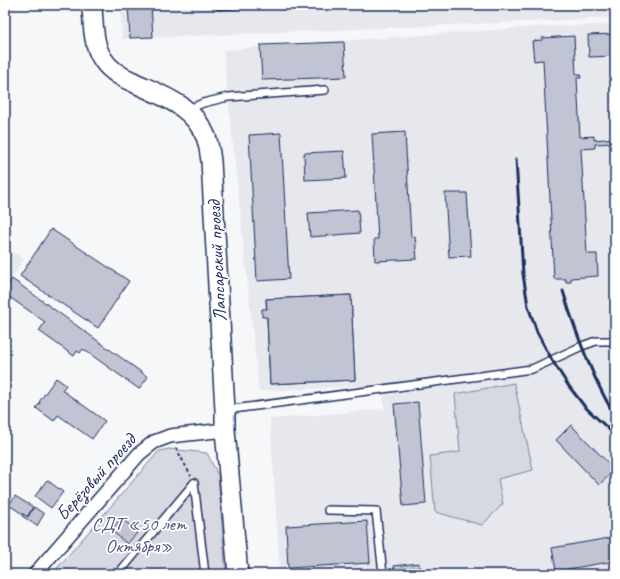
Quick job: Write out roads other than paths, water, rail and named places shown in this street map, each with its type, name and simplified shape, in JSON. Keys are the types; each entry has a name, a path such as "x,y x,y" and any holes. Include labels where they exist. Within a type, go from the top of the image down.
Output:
{"street":[{"name":"Лапсарский проезд","path":"92,5 96,47 102,59 112,70 126,79 173,101 187,110 199,123 207,138 212,161 225,430 238,574"},
{"name":"Берёзовый проезд","path":"35,574 139,454 154,442 170,436 225,430"}],"lane":[{"path":"187,110 203,103 228,97 325,90"},
{"path":"225,410 532,369 582,346 596,342 615,341"},
{"path":"118,574 194,483 205,574"},
{"path":"328,510 376,511 383,574"}],"railway":[{"path":"516,159 523,274 528,306 537,332 568,385 585,407 615,435"},
{"path":"563,291 585,355 615,416"}],"park label":[{"name":"СДТ «50 лет Октября»","path":"139,535"}]}
